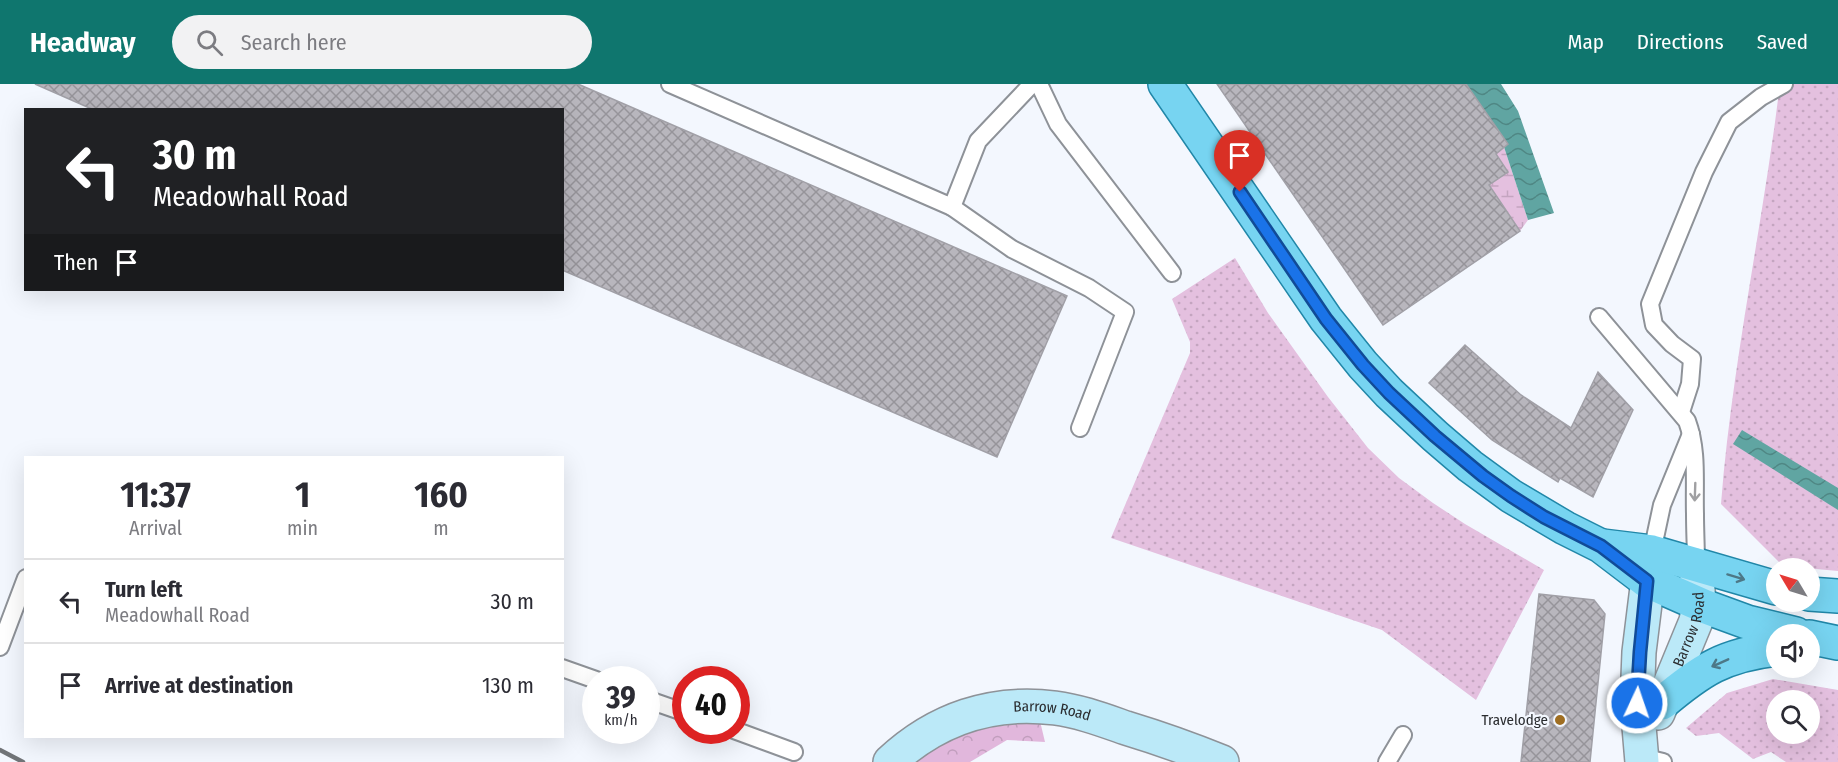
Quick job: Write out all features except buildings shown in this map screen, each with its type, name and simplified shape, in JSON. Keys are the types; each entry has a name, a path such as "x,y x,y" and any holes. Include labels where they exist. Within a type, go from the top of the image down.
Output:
{"main road":[{"path":"1165,84 1326,319 1389,393 1470,466 1511,496 1565,528 1650,566 1699,603 1747,622 1766,627"},
{"path":"1650,566 1696,565 1766,585"},
{"path":"1820,595 1838,596"},
{"path":"1662,703 1688,681 1720,662 1766,650"}],"street":[{"name":"Barrow Road","path":"1649,760 1662,703 1696,621 1699,603 1696,565"},
{"name":"Barrow Road","path":"1649,760 1637,703 1640,652 1650,566"},
{"name":"Barrow Road","path":"890,762 929,731 951,720 974,713 1032,706 1056,708 1082,714 1153,736 1222,762"}],"lane":[{"path":"670,84 952,207 1012,249 1089,288 1125,312 1080,428"},
{"path":"952,207 978,141 1032,84"},
{"path":"1039,84 1058,124 1172,273"},
{"path":"1681,412 1690,384 1692,359 1672,344 1654,325 1650,304 1704,172 1729,122 1761,97 1784,84"},
{"path":"1599,317 1687,421 1691,434 1696,476 1694,512 1696,565"},
{"path":"1650,566 1662,505 1691,434"},
{"path":"0,647 24,583"},
{"path":"564,669 582,675"},
{"path":"1387,762 1403,735"},
{"path":"750,736 794,752"}],"green space":[{"path":"1780,84 1838,84 1838,571 1820,569 1820,558 1775,558 1721,504 1732,399"},
{"path":"1504,147 1528,220 1520,231 1489,185 1508,172 1495,153"},
{"path":"1235,258 1268,313 1368,448 1399,478 1433,503 1544,570 1476,700 1382,630 1111,538 1190,353 1190,342 1172,299"},
{"path":"1773,679 1838,690 1838,762 1786,762 1771,752 1753,759 1719,733 1696,736 1686,728 1727,693"},
{"path":"1040,721 1045,742 1007,740 970,762 917,762 954,732"}],"water":[{"path":"1466,84 1501,84 1518,111 1554,213 1528,220 1504,147 1507,144"},
{"path":"1742,430 1838,488 1838,510 1733,444"}],"railway":[{"path":"0,750 23,762"}],"place":[{"name":"Travelodge","path":"1560,720"}],"route":[{"path":"1240,192 1326,319 1389,393 1483,476 1544,517 1601,546 1647,581 1637,703"}]}
